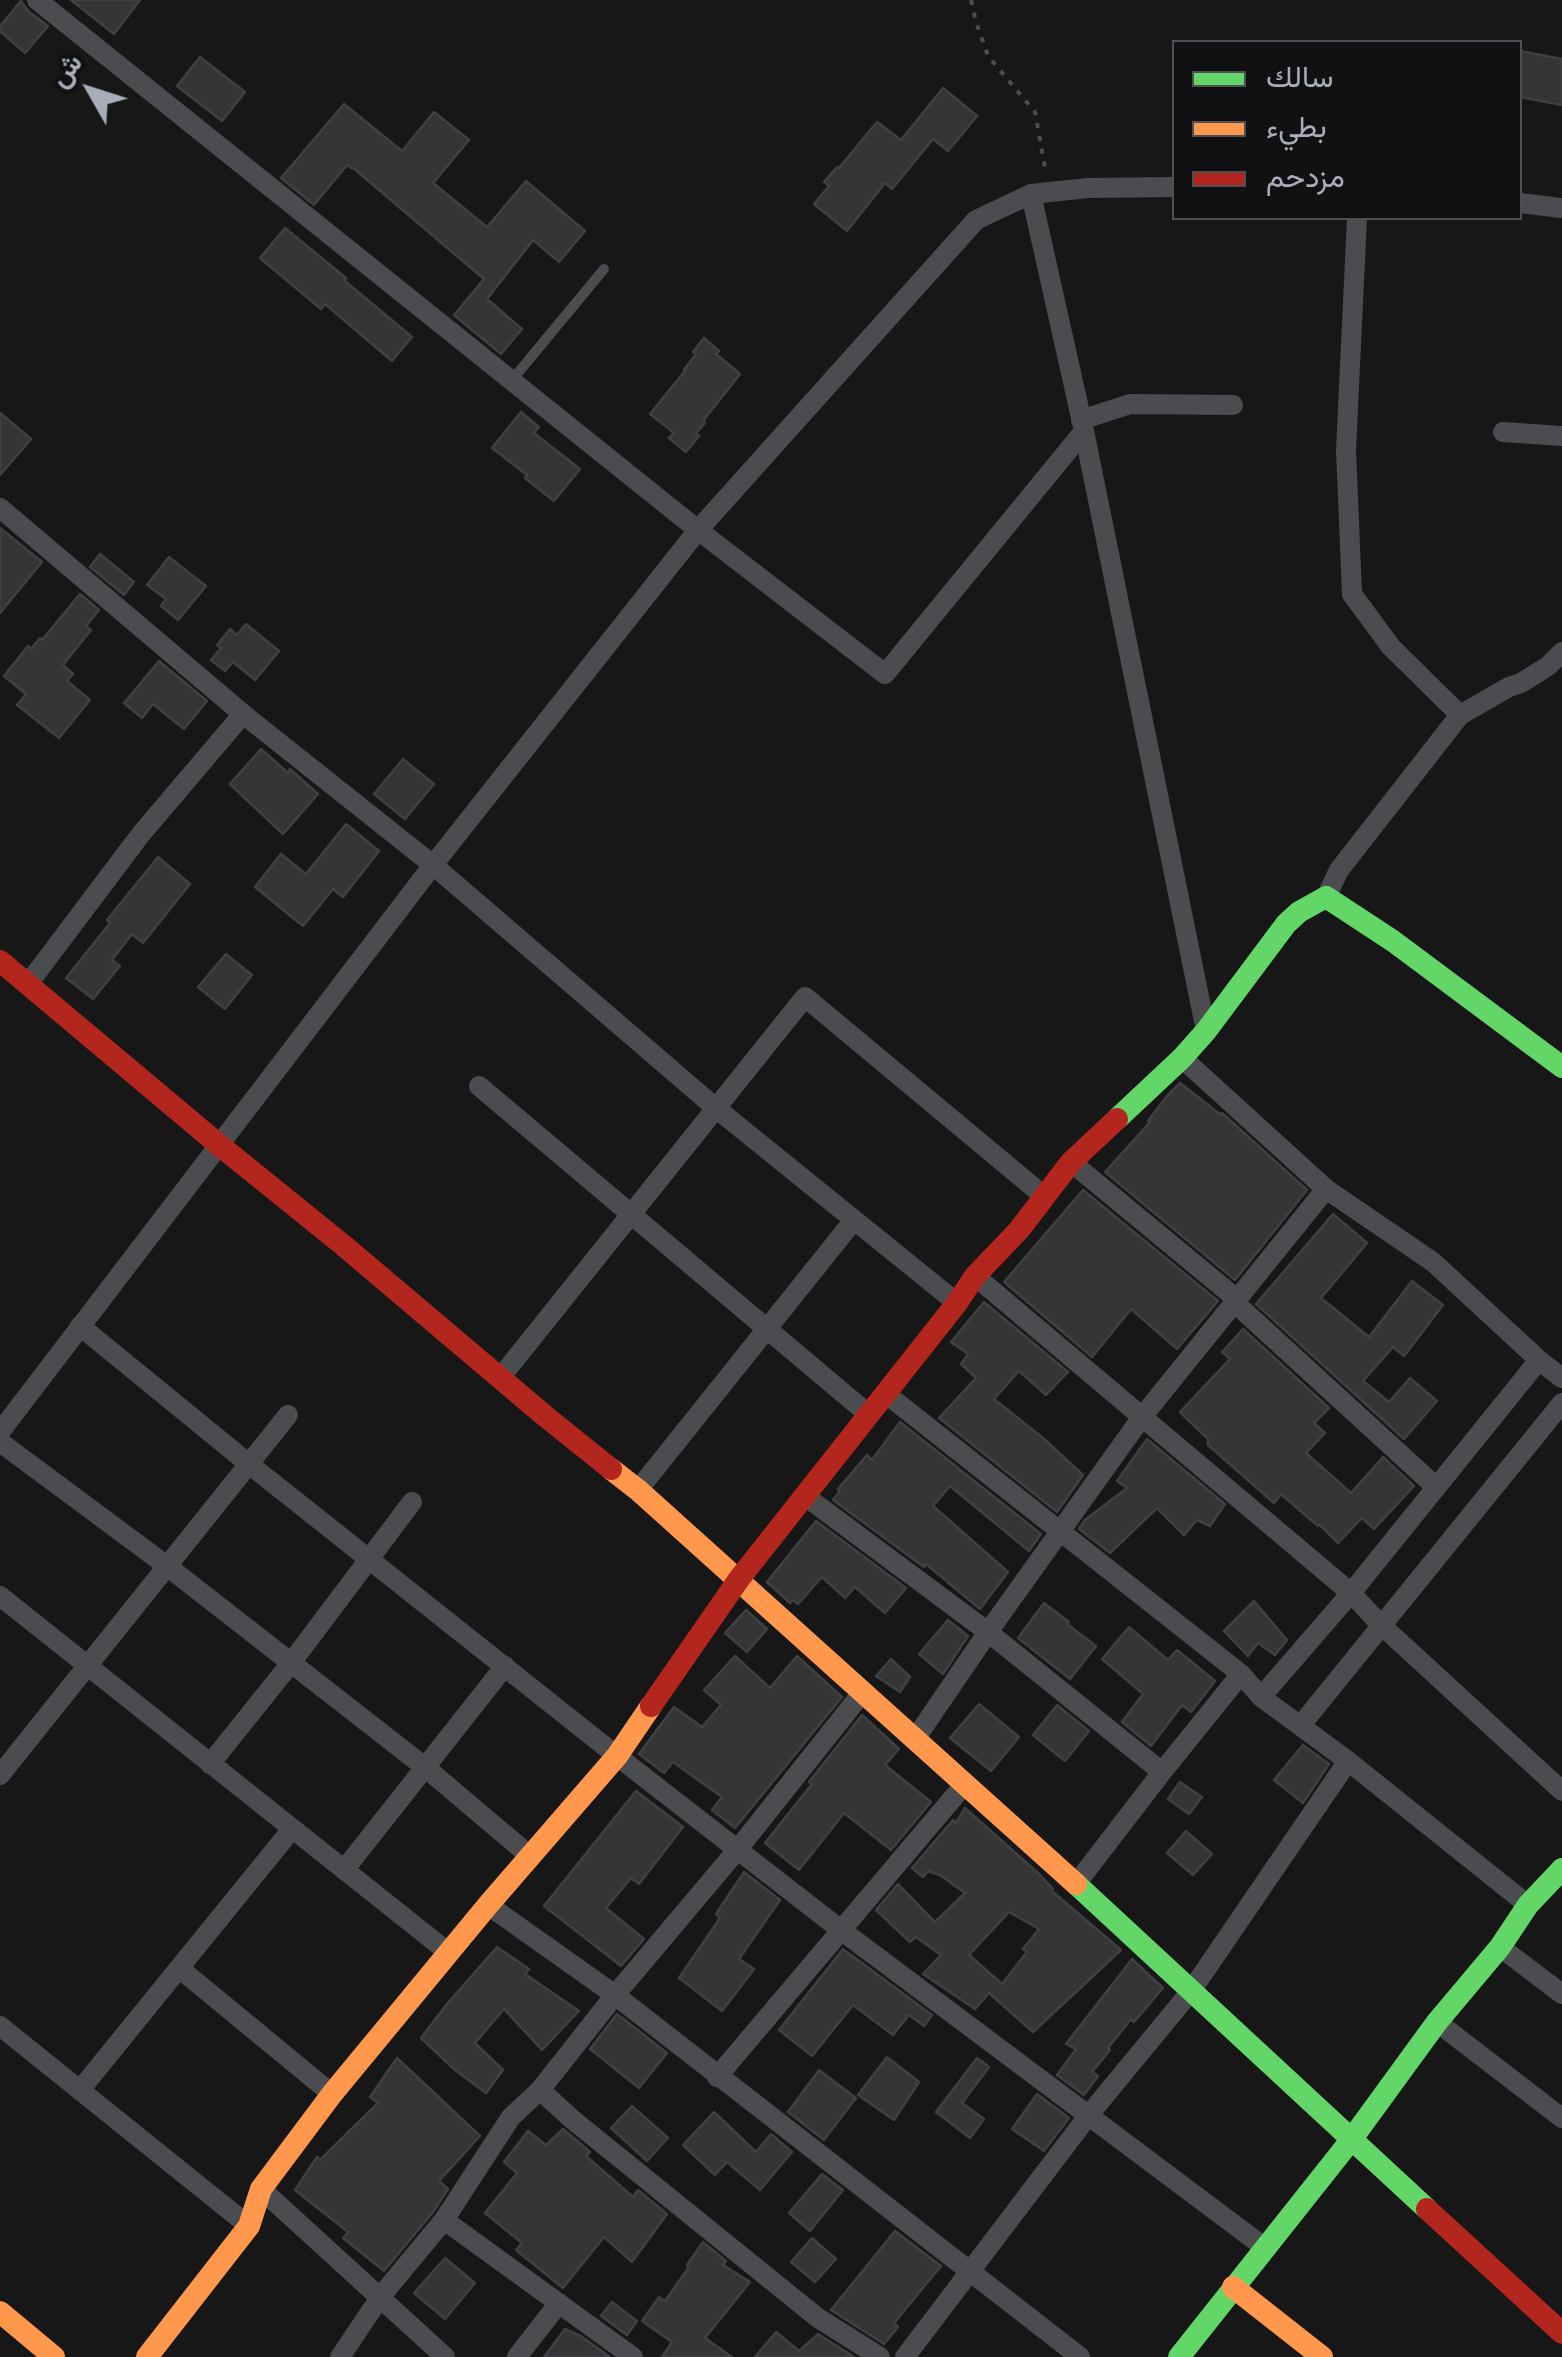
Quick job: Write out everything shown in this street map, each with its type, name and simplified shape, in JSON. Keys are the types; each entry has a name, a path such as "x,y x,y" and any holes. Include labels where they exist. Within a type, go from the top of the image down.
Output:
{"street":[{"path":"37,0 698,530 885,674 1082,426 1130,404 1234,405"},
{"path":"0,1432 432,865 698,530 976,220 1040,193 1172,187"},
{"path":"1040,193 1082,426 1206,1031"},
{"path":"1522,203 1562,208"},
{"path":"1357,220 1346,450 1352,594 1390,647 1460,715"},
{"path":"1503,432 1562,436"},
{"path":"0,508 242,714 432,865 717,1108 958,1303"},
{"path":"146,2357 249,2226 261,2189 332,2094 616,1756 739,1579 958,1303 975,1276 1019,1230 1070,1162 1206,1031 1286,924 1326,896 1340,870 1460,715 1521,683 1562,652"},
{"path":"28,984 141,834 242,714"},
{"path":"1326,896 1562,1067"},
{"path":"0,961 638,1490 1076,1884 1562,2332"},
{"path":"500,1378 805,998 1045,1197"},
{"path":"1182,1058 1326,1189 1434,1262 1554,1368 1436,1487 1261,1697"},
{"path":"479,1086 868,1414"},
{"path":"1070,1162 1237,1302 1436,1487"},
{"path":"914,1739 1142,1417 1326,1189"},
{"path":"638,1490 854,1220"},
{"path":"975,1276 1351,1592 1380,1624 1562,1791"},
{"path":"80,1326 616,1756 1264,2247"},
{"path":"885,1393 1241,1674 1261,1697 1528,1905"},
{"path":"1301,1725 1562,1402"},
{"path":"0,1775 288,1416"},
{"path":"0,1442 426,1768 530,1856"},
{"path":"805,1496 988,1632 1162,1772"},
{"path":"210,1764 412,1502"},
{"path":"0,1596 449,1952"},
{"path":"344,1870 504,1666"},
{"path":"1076,1884 1241,1674"},
{"path":"340,2357 381,2296 444,2220 512,2117 540,2090 862,1692"},
{"path":"904,2357 1088,2116 1191,1991 1348,1762"},
{"path":"717,2077 964,1785"},
{"path":"80,2090 292,1829"},
{"path":"1178,2357 1351,2140 1436,2022 1500,1947 1528,1905 1562,1869"},
{"path":"488,1905 614,1995 1080,2357"},
{"path":"1500,1947 1562,1994"},
{"path":"179,1968 332,2094"},
{"path":"1436,2022 1562,2118"},
{"path":"0,2026 249,2226"},
{"path":"540,2090 818,2318 880,2357"},
{"path":"261,2189 446,2357"},
{"path":"444,2220 633,2357"},
{"path":"1233,2287 1322,2357"},
{"path":"517,2357 559,2303"},
{"path":"0,2312 54,2357"}],"lane":[{"path":"512,380 604,269"}],"path":[{"path":"971,0 988,56 1035,112 1040,193"}],"building":[{"path":"71,0 140,0 114,34"},
{"path":"21,1 48,26 25,53 0,31"},
{"path":"1522,51 1562,59 1562,105 1522,97"},
{"path":"200,57 245,92 222,121 177,86"},
{"path":"943,88 977,116 948,151 933,139 892,189 885,183 847,231 814,204 829,186 824,182 877,122 901,140"},
{"path":"344,104 402,151 434,112 469,140 433,183 487,227 526,181 585,231 559,262 533,240 487,299 522,329 501,354 454,315 484,279 352,167 347,165 314,205 281,178"},
{"path":"285,228 412,337 392,361 325,304 321,309 260,258"},
{"path":"704,338 740,374 703,421 696,433 699,436 686,452 669,438 674,433 650,414 685,371"},
{"path":"521,412 539,427 534,433 580,469 554,501 492,448"},
{"path":"0,413 31,439 0,475"},
{"path":"0,528 42,562 0,613"},
{"path":"100,554 134,582 124,595 90,567"},
{"path":"169,557 206,586 178,620 161,606 166,599 147,585"},
{"path":"80,594 99,610 86,626 91,630 63,665 73,674 67,681 90,700 59,738 17,705 26,694 4,676 28,646 31,649 42,640"},
{"path":"246,624 279,651 255,680 233,662 225,671 211,660 230,629 237,635"},
{"path":"159,661 207,701 184,729 153,704 142,718 124,703"},
{"path":"261,749 318,794 283,834 230,784"},
{"path":"403,759 434,784 405,819 374,794"},
{"path":"346,824 379,851 343,897 333,889 303,926 255,887 281,854 306,874"},
{"path":"158,857 190,884 143,943 132,934 112,960 120,966 93,999 66,978"},
{"path":"226,954 252,975 225,1009 198,987"},
{"path":"1180,1083 1222,1113 1307,1190 1235,1280 1105,1172"},
{"path":"1083,1190 1218,1301 1177,1349 1131,1309 1092,1357 1004,1282"},
{"path":"1333,1214 1367,1243 1321,1298 1369,1337 1412,1281 1443,1305 1404,1356 1393,1347 1363,1381 1389,1402 1410,1378 1437,1401 1404,1439 1256,1304"},
{"path":"984,1302 1068,1372 1046,1395 1019,1371 994,1399 1083,1475 1057,1512 939,1418 976,1378 961,1364 968,1354 951,1342"},
{"path":"1243,1329 1329,1408 1314,1423 1325,1433 1306,1453 1351,1493 1383,1457 1414,1486 1374,1529 1362,1518 1338,1543 1281,1494 1274,1503 1208,1445 1208,1439 1180,1412 1230,1359 1222,1352"},
{"path":"900,1422 1041,1534 1029,1551 950,1486 933,1506 1008,1572 980,1609 926,1564 924,1567 833,1500 867,1455 872,1460"},
{"path":"1147,1439 1225,1504 1210,1526 1197,1520 1184,1535 1157,1508 1110,1553 1079,1529 1127,1488 1117,1481"},
{"path":"816,1521 906,1588 885,1613 855,1587 845,1598 822,1577 798,1604 792,1600 790,1603 767,1582"},
{"path":"1254,1601 1287,1640 1275,1655 1258,1643 1248,1656 1224,1631"},
{"path":"1044,1603 1096,1646 1070,1679 1018,1638"},
{"path":"746,1610 767,1629 747,1652 725,1633"},
{"path":"948,1620 968,1636 943,1674 919,1654"},
{"path":"1129,1627 1168,1660 1177,1650 1215,1681 1191,1712 1182,1705 1151,1746 1122,1722 1143,1694 1102,1659"},
{"path":"735,1656 770,1688 797,1656 842,1697 735,1828 712,1810 722,1797 673,1762 664,1773 639,1754 674,1707 702,1727 721,1705 704,1690"},
{"path":"891,1659 910,1677 900,1692 876,1676"},
{"path":"979,1704 1019,1737 991,1771 950,1738"},
{"path":"1057,1705 1089,1731 1065,1761 1033,1735"},
{"path":"862,1715 899,1749 885,1765 931,1802 891,1850 844,1813 799,1870 765,1843"},
{"path":"1303,1745 1329,1764 1303,1803 1274,1780"},
{"path":"1180,1782 1202,1797 1189,1814 1168,1799"},
{"path":"636,1791 683,1827 639,1884 631,1878 606,1908 644,1939 621,1966 544,1906"},
{"path":"965,1808 1121,1950 1033,2032 989,1993 975,2009 923,1974 941,1955 916,1937 910,1942 876,1910 898,1884 935,1922 965,1893 940,1875 928,1871 923,1877 912,1868 953,1820 956,1823","holes":["1009,1912 1039,1929 1002,1984 969,1955"]},
{"path":"1186,1831 1212,1854 1193,1875 1167,1853"},
{"path":"744,1872 780,1900 739,1959 754,1969 722,2011 679,1978 720,1918 716,1914"},
{"path":"497,1947 529,1969 525,1974 579,2011 542,2050 504,2009 475,2043 503,2070 486,2093 421,2038"},
{"path":"843,1949 932,2015 924,2026 909,2015 893,2035 853,2005 812,2056 779,2030"},
{"path":"1132,1959 1163,1988 1108,2048 1092,2072 1098,2076 1084,2095 1057,2075 1076,2049 1066,2044"},
{"path":"617,2014 667,2053 639,2088 590,2049"},
{"path":"887,2057 919,2082 894,2120 858,2095"},
{"path":"397,2058 480,2136 439,2181 448,2189 384,2271 343,2238 348,2232 295,2190 317,2157 320,2160 378,2103 370,2097"},
{"path":"977,2058 989,2067 962,2103 984,2119 970,2138 936,2112"},
{"path":"819,2070 856,2098 824,2140 788,2112"},
{"path":"1037,2094 1069,2118 1044,2151 1012,2129"},
{"path":"632,2106 668,2138 647,2161 611,2128"},
{"path":"714,2112 756,2152 771,2134 792,2152 760,2190 727,2162 715,2175 683,2145"},
{"path":"563,2129 590,2152 586,2156 633,2197 638,2190 667,2214 632,2262 604,2237 563,2288 516,2250 522,2243 485,2213 517,2173 504,2162 528,2131 546,2145"},
{"path":"822,2174 843,2190 810,2231 789,2213"},
{"path":"895,2231 941,2266 894,2323 898,2327 884,2344 831,2310"},
{"path":"812,2238 836,2259 815,2282 791,2262"},
{"path":"703,2242 726,2261 723,2265 750,2282 705,2338 732,2357 662,2357 672,2342 642,2321 659,2297 665,2301"},
{"path":"445,2258 475,2283 445,2319 414,2293"},
{"path":"612,2302 637,2321 627,2335 601,2316"},
{"path":"565,2329 582,2337 610,2357 544,2357"},
{"path":"776,2332 799,2351 818,2334 854,2357 755,2357"}],"traffic: fast":[{"path":"1117,1119 1206,1031 1286,924 1326,897 1393,941 1562,1067"},
{"path":"1179,2357 1351,2140 1528,1905 1562,1869"},
{"path":"1076,1884 1427,2209"}],"traffic: slow":[{"path":"611,1469 1076,1884"},
{"path":"147,2357 249,2226 261,2189 332,2094 617,1756 651,1706"},
{"path":"1233,2287 1322,2357"},
{"path":"0,2312 54,2357"}],"traffic: jam":[{"path":"0,961 611,1469"},
{"path":"651,1706 739,1579 975,1276 1019,1230 1071,1162 1117,1119"},
{"path":"1427,2209 1562,2333"}]}
